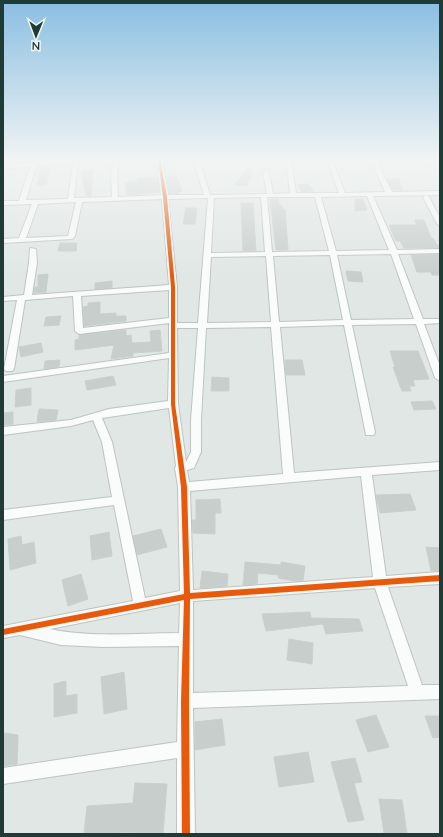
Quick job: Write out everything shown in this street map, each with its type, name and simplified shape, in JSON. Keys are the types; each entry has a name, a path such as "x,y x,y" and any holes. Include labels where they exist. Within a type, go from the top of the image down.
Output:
{"street":[{"path":"22,202 23,198"},
{"path":"3,203 114,198"},
{"path":"165,198 173,287 172,404 180,468 184,487 187,596 185,701 186,834"},
{"path":"180,468 190,465 196,452 196,420 207,255 209,198"},
{"path":"267,198 274,323 288,477"},
{"path":"318,198 333,253 370,432"},
{"path":"371,198 394,252 440,378"},
{"path":"427,198 440,224"},
{"path":"3,241 66,238 72,236 80,200"},
{"path":"22,240 36,201"},
{"path":"9,369 33,263 32,249"},
{"path":"207,255 440,251"},
{"path":"3,299 173,287"},
{"path":"78,294 79,331 173,323 202,324 440,321"},
{"path":"3,379 173,355"},
{"path":"3,432 71,423 109,412 172,404"},
{"path":"96,416 107,442 120,500 140,606"},
{"path":"184,487 288,477 440,466"},
{"path":"366,471 380,583 417,692"},
{"path":"3,515 120,500"},
{"path":"3,632 187,596 440,578"},
{"path":"18,629 61,638 103,640 186,639"},
{"path":"185,701 440,692"},
{"path":"3,776 185,749"}],"building":[{"path":"270,199 279,199 279,205 282,205 283,209 285,209 288,250 276,250"},
{"path":"355,199 363,199 367,210 355,211"},
{"path":"241,203 253,203 256,251 243,251"},
{"path":"186,208 197,208 195,224 183,224"},
{"path":"415,220 424,220 431,238 433,238 437,245 440,245 440,248 404,248 400,241 396,241 389,225 417,225"},
{"path":"60,243 77,243 76,251 58,251"},
{"path":"440,254 440,275 432,275 431,272 417,272 411,255"},
{"path":"346,271 361,272 363,282 348,281"},
{"path":"48,274 46,292 34,293 35,287 38,287 38,275"},
{"path":"112,281 112,288 95,289 95,283"},
{"path":"100,302 100,314 116,313 116,316 126,316 126,321 84,326 83,307 88,306 88,303"},
{"path":"61,316 59,325 44,326 46,317"},
{"path":"126,330 126,336 131,335 132,343 151,342 150,331 160,330 162,351 133,353 133,356 111,359 114,345 75,350 75,340 79,339 79,335"},
{"path":"41,343 43,352 21,357 19,347"},
{"path":"390,351 418,351 429,379 413,380 415,386 409,386 411,391 402,391 393,367 395,367"},
{"path":"60,360 59,367 44,369 45,361"},
{"path":"285,360 302,360 305,375 286,375"},
{"path":"113,376 116,385 87,390 85,381"},
{"path":"212,377 229,378 229,391 211,391"},
{"path":"31,388 31,405 15,407 16,390"},
{"path":"432,401 436,409 414,410 411,402"},
{"path":"39,409 58,410 56,420 37,422"},
{"path":"13,412 13,424 4,425 4,413"},
{"path":"410,494 416,510 380,513 376,495"},
{"path":"220,499 221,513 215,513 215,534 193,533 192,520 196,520 196,500"},
{"path":"161,529 167,547 137,555 133,536"},
{"path":"109,532 112,556 92,560 90,536"},
{"path":"21,536 22,545 34,542 36,563 10,570 8,539"},
{"path":"426,547 440,548 440,571 431,571"},
{"path":"245,562 281,565 281,562 305,566 303,581 278,578 279,575 258,573 257,584 243,585"},
{"path":"202,571 228,574 227,586 200,588"},
{"path":"81,574 88,599 68,606 62,580"},
{"path":"310,612 311,618 359,619 363,631 326,634 323,624 266,631 262,614"},
{"path":"289,639 313,643 312,664 287,660"},
{"path":"124,672 127,709 104,714 101,677"},
{"path":"66,681 66,696 77,694 77,713 54,717 54,684"},
{"path":"376,715 389,747 368,752 356,720"},
{"path":"425,716 440,716 440,737 433,738"},
{"path":"222,719 225,745 195,750 195,722"},
{"path":"3,733 18,735 17,764 3,766"},
{"path":"308,752 314,782 279,787 274,757"},
{"path":"355,758 362,782 354,783 364,820 348,822 331,762"},
{"path":"135,783 167,784 163,833 119,832 119,834 84,834 87,806 133,803"},
{"path":"379,799 402,800 407,834 384,833"}],"cycle path":[{"path":"165,198 173,287 173,404 184,487 187,596 185,701 186,834"},
{"path":"3,632 187,596 440,578"}]}
